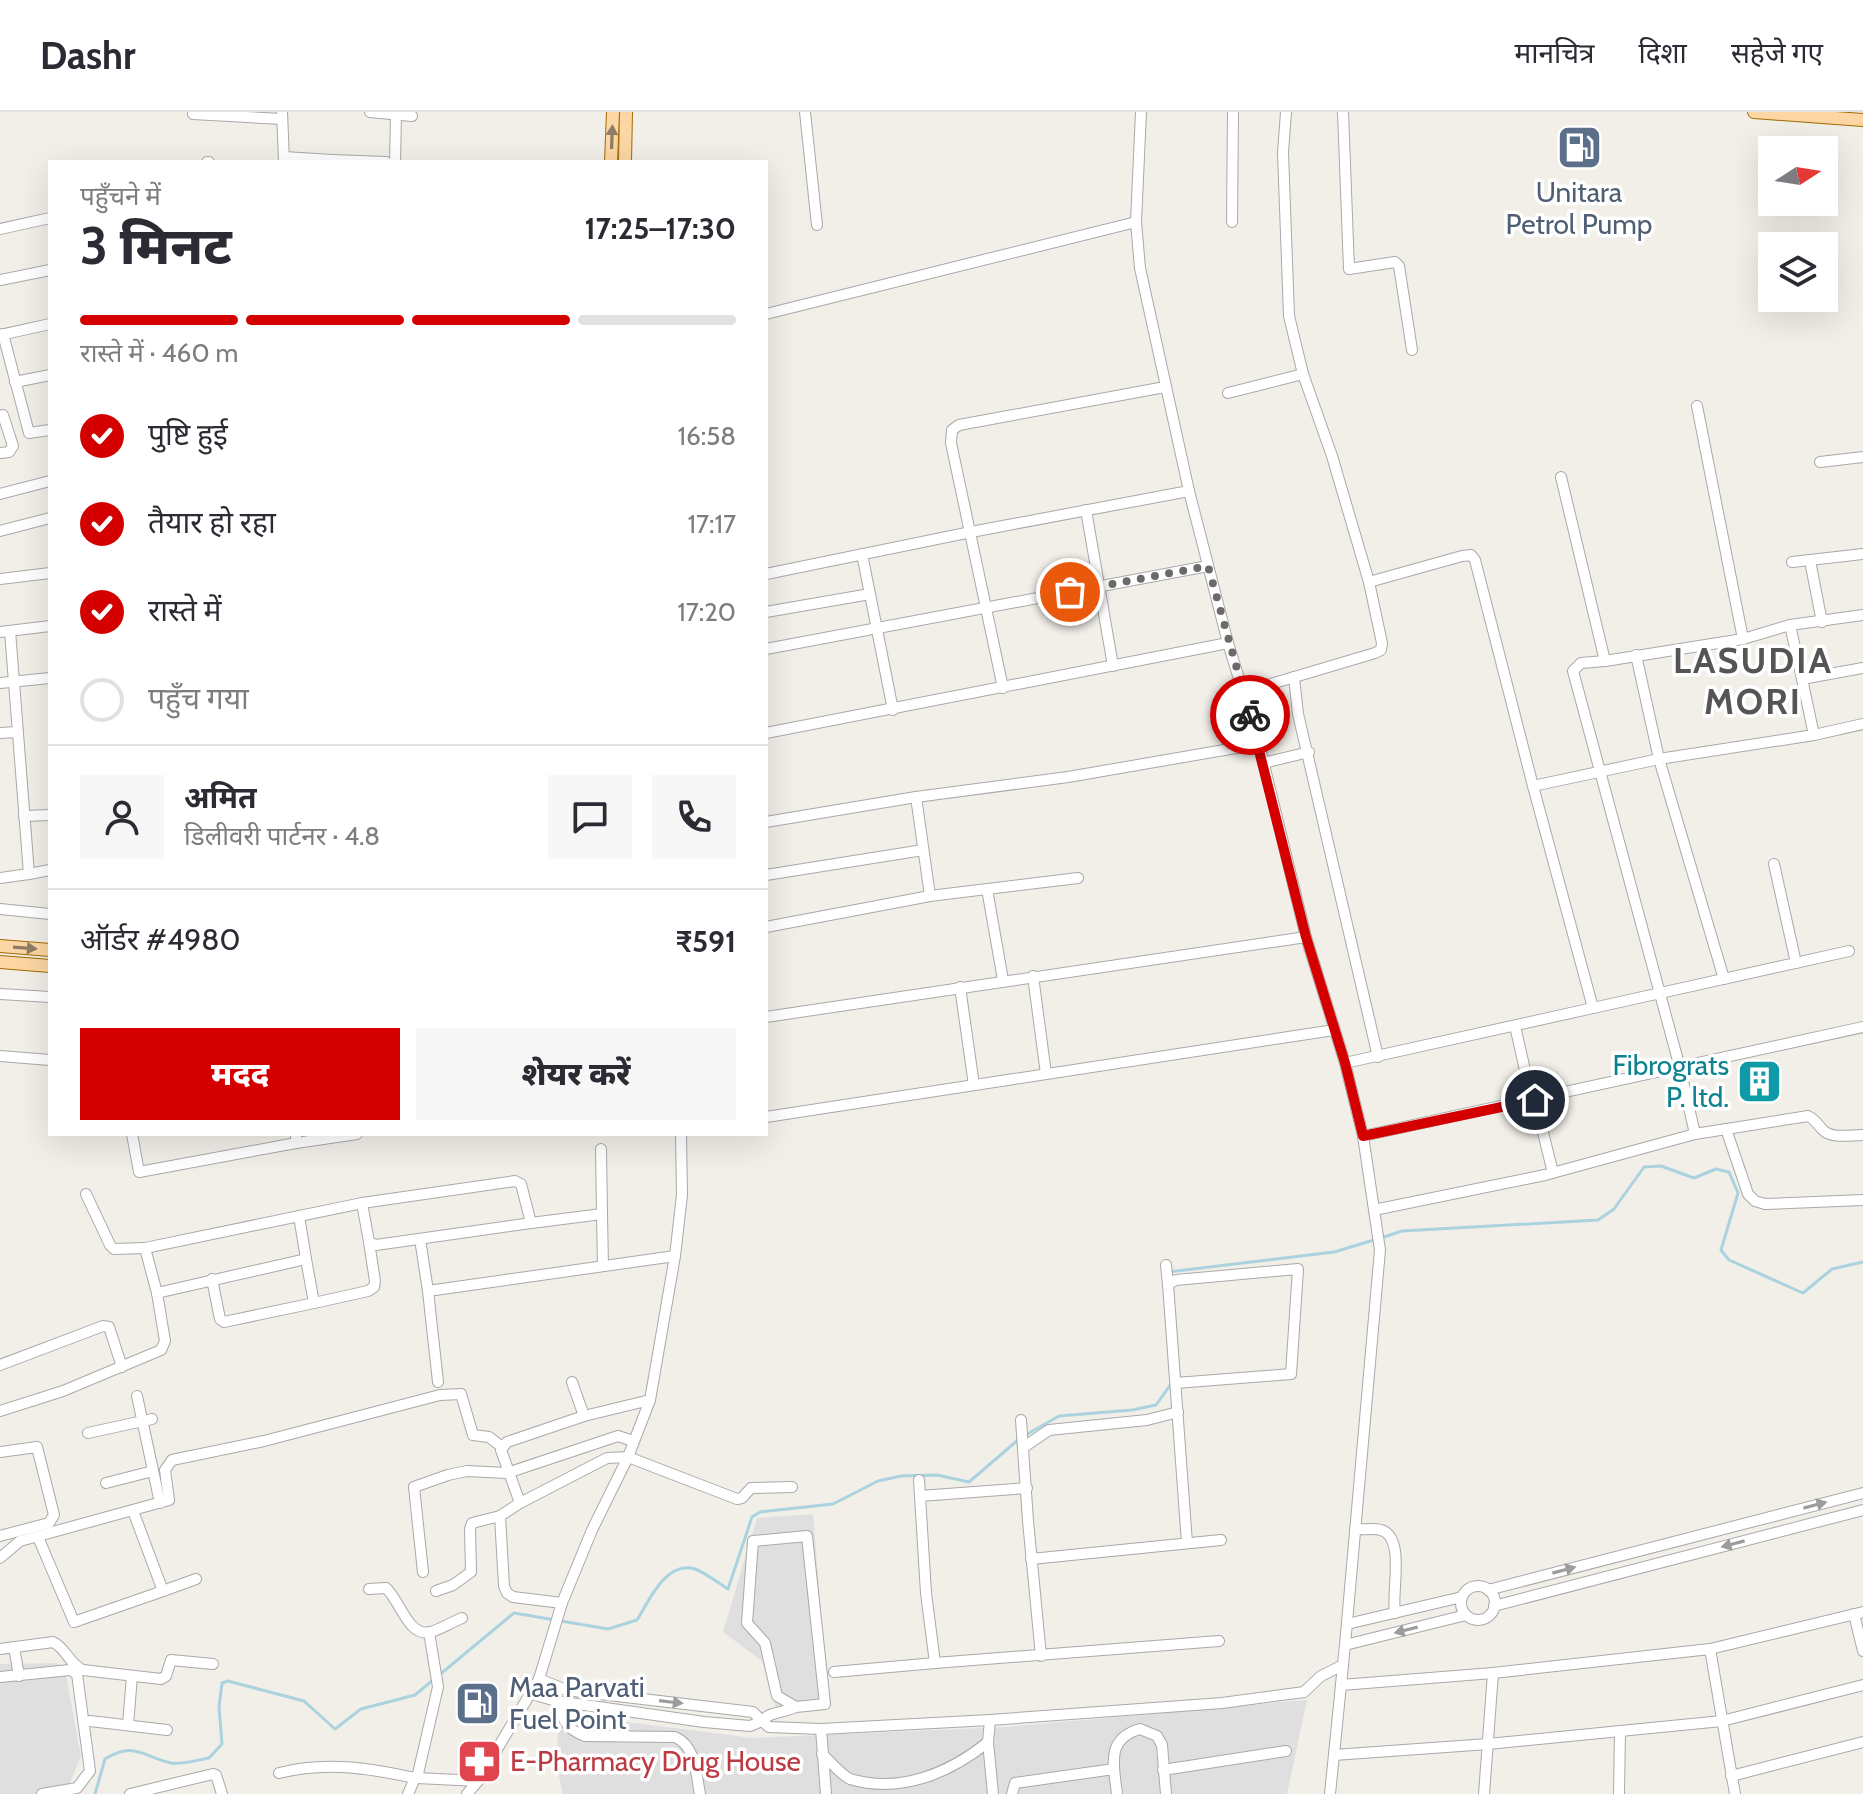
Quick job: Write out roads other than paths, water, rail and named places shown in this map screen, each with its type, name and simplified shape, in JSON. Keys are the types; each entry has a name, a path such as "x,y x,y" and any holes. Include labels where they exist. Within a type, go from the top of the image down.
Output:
{"main road":[{"path":"611,160 613,112"},
{"path":"625,160 626,112"},
{"path":"1754,112 1863,120"},
{"path":"0,946 48,950"},
{"path":"0,962 48,966"}],"street":[{"path":"370,112 412,116"},
{"path":"805,112 817,225"},
{"path":"1141,112 1136,222 1140,268 1208,566 1259,744 1306,937 1345,1063 1363,1136 1380,1250 1330,1794"},
{"path":"1232,222 1233,112"},
{"path":"1244,692 1381,650 1381,633 1369,582 1332,456 1303,374 1286,294 1283,153 1286,112"},
{"path":"1343,112 1349,269 1395,262 1399,266 1412,350"},
{"path":"193,114 282,115 284,160"},
{"path":"395,160 396,114"},
{"path":"0,229 48,218"},
{"path":"768,314 1136,222"},
{"path":"0,280 48,270"},
{"path":"48,324 1,335 29,433 48,430"},
{"path":"1228,393 1303,374"},
{"path":"15,382 48,375"},
{"path":"1003,688 951,443 952,430 959,425 1165,387"},
{"path":"1697,406 1743,639"},
{"path":"0,453 9,452 13,446 1,411"},
{"path":"1820,462 1863,457"},
{"path":"1561,477 1605,661"},
{"path":"0,494 48,482"},
{"path":"768,574 1189,491"},
{"path":"1086,510 1113,666"},
{"path":"0,531 48,519"},
{"path":"862,554 893,710"},
{"path":"1792,562 1863,554"},
{"path":"1369,582 1462,556 1471,555 1475,560 1593,1008"},
{"path":"1810,561 1822,622"},
{"path":"768,649 1208,566"},
{"path":"0,579 48,573"},
{"path":"768,612 870,594"},
{"path":"1695,1134 1573,671 1581,663 1743,639 1790,625 1863,615"},
{"path":"1790,625 1814,735"},
{"path":"29,874 17,732 16,681 5,631 48,626"},
{"path":"768,733 1228,643"},
{"path":"1636,655 1659,759 1724,979"},
{"path":"1802,679 1863,668"},
{"path":"1294,677 1298,714 1378,1057"},
{"path":"0,683 48,678"},
{"path":"1533,786 1659,759 1814,735 1863,724"},
{"path":"0,733 17,732"},
{"path":"768,822 916,797 1068,777 1259,744"},
{"path":"1263,763 1309,752"},
{"path":"916,797 930,896"},
{"path":"24,816 48,815"},
{"path":"768,875 923,850"},
{"path":"1774,864 1796,963"},
{"path":"0,878 48,870"},
{"path":"768,927 930,896 1078,878"},
{"path":"987,889 1003,980"},
{"path":"0,909 48,914"},
{"path":"768,1017 1306,937"},
{"path":"1345,1063 1849,951"},
{"path":"1033,976 1046,1074"},
{"path":"960,987 974,1085"},
{"path":"0,994 48,997"},
{"path":"1515,1026 1553,1173"},
{"path":"1363,1136 1862,1028"},
{"path":"768,1117 1334,1030"},
{"path":"0,1056 48,1060"},
{"path":"1374,1210 1553,1173 1695,1134 1808,1116 1824,1133 1863,1135"},
{"path":"1726,1129 1748,1194 1755,1201 1765,1204 1863,1200"},
{"path":"132,1136 139,1172 296,1139 333,1136"},
{"path":"467,1794 478,1781 539,1679 562,1605 650,1400 675,1256 682,1195 681,1136"},
{"path":"601,1149 603,1266"},
{"path":"86,1194 114,1249 145,1248 362,1203 515,1181 521,1184 531,1223"},
{"path":"212,1279 220,1319 224,1322 368,1291 374,1287 375,1281 362,1203"},
{"path":"369,1242 376,1245 602,1214"},
{"path":"299,1216 314,1303"},
{"path":"420,1239 438,1382"},
{"path":"0,1411 63,1391 165,1346 157,1293 145,1248"},
{"path":"428,1291 675,1256"},
{"path":"157,1293 306,1259"},
{"path":"1176,1383 1291,1374 1298,1269 1176,1280 1167,1273 1187,1543"},
{"path":"0,1365 103,1326 109,1327 122,1367"},
{"path":"572,1382 584,1416"},
{"path":"0,1536 38,1537 169,1500 165,1470 172,1460 279,1437 440,1395 461,1394 473,1435 489,1437 502,1447 507,1473 520,1503"},
{"path":"137,1396 147,1420 160,1503"},
{"path":"502,1447 526,1435 584,1416 650,1400"},
{"path":"1023,1440 1049,1430 1147,1420 1178,1412"},
{"path":"88,1433 147,1420"},
{"path":"1021,1420 1041,1656"},
{"path":"423,1572 414,1487 467,1471 507,1473 618,1436 633,1441"},
{"path":"0,1452 37,1447 53,1518 49,1523 19,1537 0,1558"},
{"path":"436,1591 453,1585 471,1572 470,1525 500,1516 600,1461 628,1457 737,1499 751,1488 792,1487"},
{"path":"106,1483 153,1471"},
{"path":"919,1480 926,1593 935,1663"},
{"path":"920,1496 1027,1488"},
{"path":"1488,1590 1494,1606 1490,1614 1483,1619 1466,1615 1461,1607 1462,1597 1475,1586 1488,1590 1863,1493"},
{"path":"1494,1606 1863,1510"},
{"path":"133,1511 163,1591"},
{"path":"1778,1514 1783,1531"},
{"path":"500,1516 507,1593 513,1597 562,1605"},
{"path":"1355,1529 1381,1530 1390,1537 1395,1550 1395,1613"},
{"path":"532,1694 562,1702 750,1726 768,1715 796,1707 825,1704 807,1536 753,1541 747,1623 765,1643 777,1696 796,1707"},
{"path":"38,1537 74,1622 196,1579"},
{"path":"1031,1559 1221,1540"},
{"path":"369,1589 386,1588 413,1627 423,1633 462,1618"},
{"path":"1347,1624 1462,1597"},
{"path":"1341,1685 1493,1673 1710,1649 1858,1613 1863,1651"},
{"path":"1345,1645 1466,1615"},
{"path":"408,1794 416,1778 438,1676 429,1632"},
{"path":"834,1672 1219,1641"},
{"path":"0,1649 53,1642 73,1666 83,1670 164,1679 171,1660 213,1664"},
{"path":"14,1647 19,1676"},
{"path":"1710,1649 1735,1794"},
{"path":"539,1679 566,1690 753,1712 769,1727 821,1729 1222,1703 1304,1692 1321,1676 1343,1665"},
{"path":"0,1677 70,1670 77,1674 90,1771 77,1788 42,1794"},
{"path":"1484,1794 1493,1673"},
{"path":"128,1725 132,1676"},
{"path":"1334,1755 1488,1744 1722,1721 1863,1685"},
{"path":"562,1702 561,1710 567,1726 585,1736 675,1737 683,1741 692,1755 700,1794"},
{"path":"1138,1709 1140,1729"},
{"path":"683,1741 685,1719"},
{"path":"990,1720 988,1742 993,1794"},
{"path":"90,1721 167,1730"},
{"path":"821,1729 826,1794"},
{"path":"1117,1794 1114,1769 1116,1746 1122,1737 1140,1729 1157,1736 1162,1745 1166,1794"},
{"path":"1619,1794 1620,1731"},
{"path":"822,1754 848,1778 880,1787 933,1779 962,1764 988,1742"},
{"path":"1731,1776 1863,1742"},
{"path":"1163,1770 1286,1751"},
{"path":"279,1773 305,1767 346,1766 416,1778 478,1781"},
{"path":"1012,1794 1015,1783 1114,1769"},
{"path":"130,1794 169,1789 213,1774 222,1794"}],"waterway":[{"path":"1381,1238 1402,1231 1598,1220 1614,1209 1644,1167 1661,1166 1694,1178 1716,1169 1729,1172 1738,1193 1721,1250 1729,1260 1803,1293 1832,1269 1863,1262"},
{"path":"1168,1272 1334,1252 1374,1240"},
{"path":"1024,1436 1059,1416 1156,1405 1171,1384"},
{"path":"438,1676 514,1613 608,1629 637,1620 653,1593 675,1570 695,1569 728,1589 752,1517 760,1512 833,1504 878,1481 901,1476 937,1475 969,1482 1018,1440"},
{"path":"95,1794 105,1759 123,1751 175,1763 209,1758 222,1744 219,1707 222,1683 228,1681 304,1701 335,1729 361,1709 415,1695 433,1680"}],"place":[{"name":"Unitara Petrol Pump","path":"1579,147"},
{"name":"Fibrograts P. ltd.","path":"1760,1081"},
{"name":"Maa Parvati Fuel Point","path":"478,1703"},
{"name":"E-Pharmacy Drug House","path":"479,1761"}],"district":[{"name":"LASUDIA MORI","path":"1753,680"}]}
